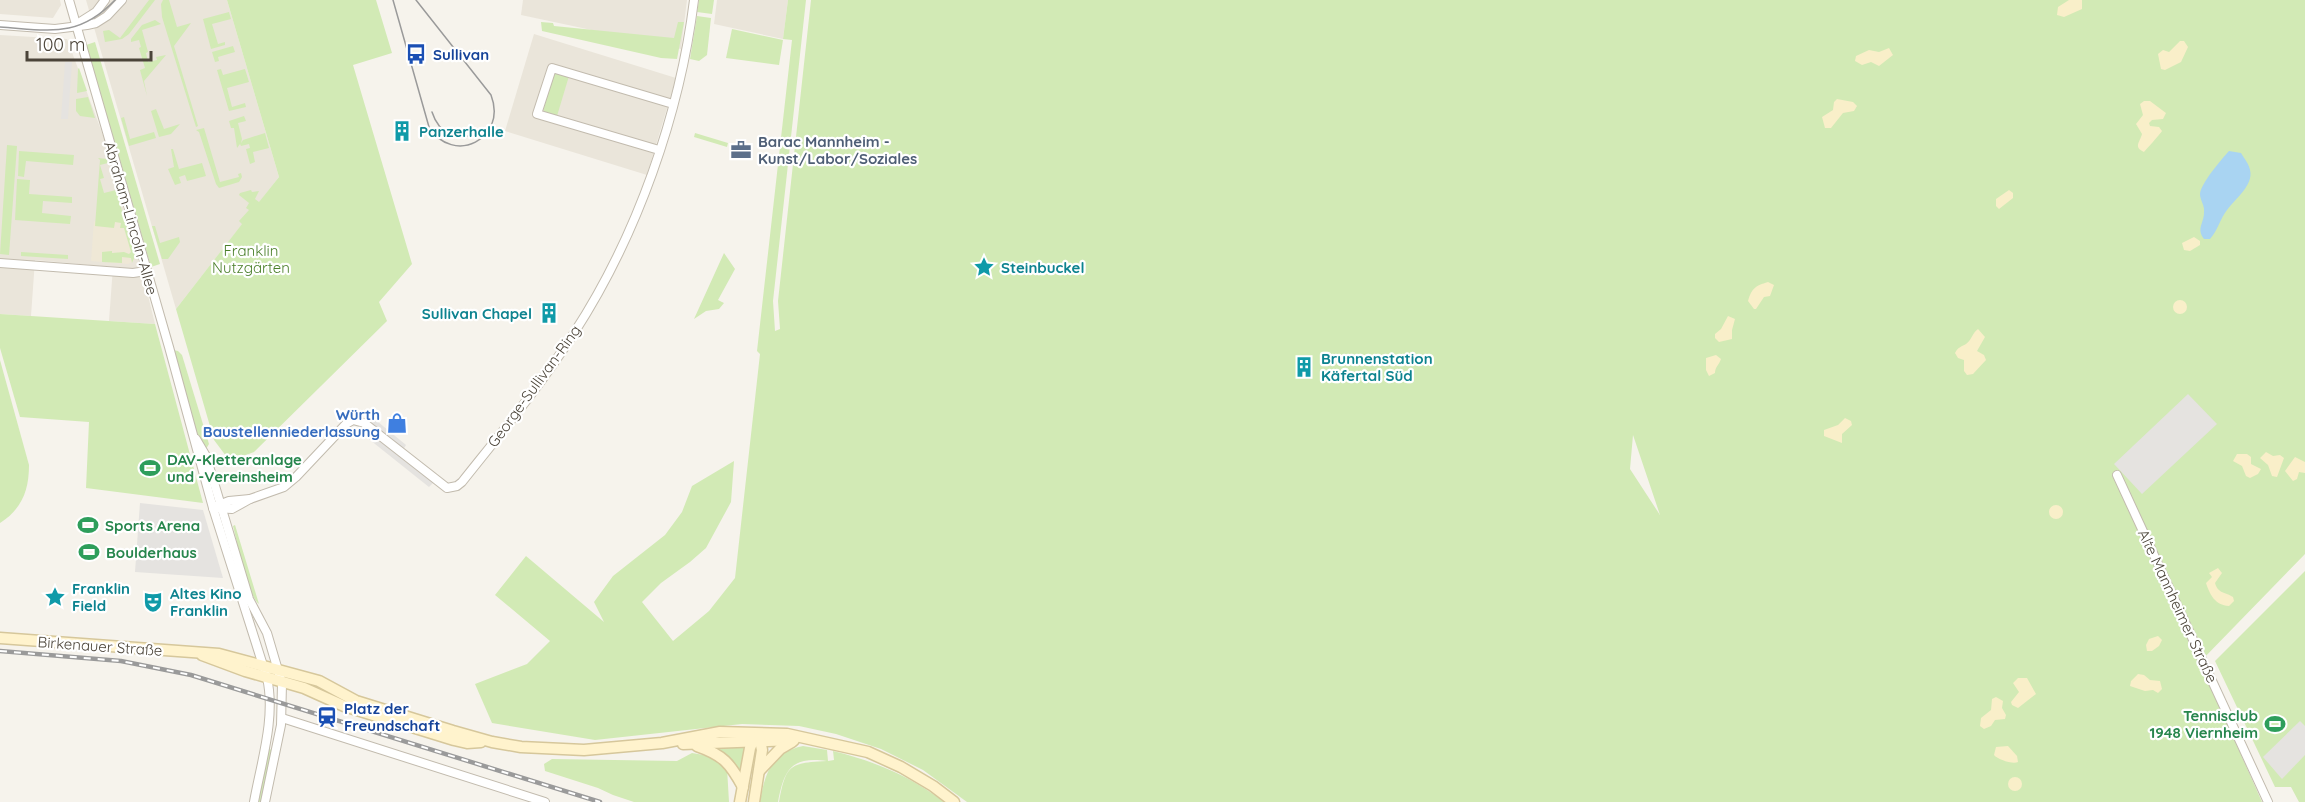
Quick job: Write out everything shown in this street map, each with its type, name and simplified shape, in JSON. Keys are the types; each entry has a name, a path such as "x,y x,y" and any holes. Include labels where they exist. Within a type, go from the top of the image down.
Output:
{"street":[{"name":"Abraham-Lincoln-Allee","path":"69,0 194,435 249,599 267,633 282,682 282,718 266,802"},
{"path":"91,20 105,0"},
{"path":"0,25 55,29 76,25 106,16 122,0"},
{"name":"George-Sullivan-Ring","path":"218,507 232,509 250,499 284,486 296,477 346,424 353,420 364,423 447,488 457,486 462,482 540,384 576,330 630,227 649,182 673,104 687,49 694,0"},
{"path":"659,150 537,114 552,68 673,104"},
{"path":"0,263 133,273 146,271"},
{"name":"Alte Mannheimer Straße","path":"2117,475 2268,802"},
{"name":"Abraham-Lincoln-Allee","path":"218,507 270,691 268,721 254,802"},
{"name":"Birkenauer Straße","path":"0,638 219,654 319,681 356,701 492,742"},
{"name":"Birkenauer Straße","path":"199,654 218,663 325,696 344,706 466,743 492,742 559,750 604,749 662,743 720,732 757,738"},
{"path":"282,718 519,798 545,802"},
{"path":"740,802 750,748 757,738 787,734 798,739 828,742 868,752 901,767 954,802"},
{"path":"754,802 759,772 757,738"},
{"name":"Birkenauer Straße","path":"662,743 690,744 757,738"},
{"path":"759,772 780,750 798,739"},
{"name":"Birkenauer Straße","path":"690,744 711,751 728,762 743,787"}],"shaded area":[{"path":"0,0 60,0 61,5 53,18 0,14"},
{"path":"86,0 227,0 279,177 176,309"},
{"path":"523,0 687,0 681,49 521,15"},
{"path":"717,0 788,0 783,39 714,24"},
{"path":"534,34 676,78 647,175 505,131"},
{"path":"0,35 67,39 107,146 155,324 109,321 113,267 35,260 31,316 0,314"},
{"path":"65,62 72,62 68,119 61,119"},
{"path":"116,190 135,256 134,261 128,264 91,261 94,221 96,222"},
{"path":"2188,394 2217,424 2142,494 2114,464"},
{"path":"372,417 406,445 403,450 368,422"},
{"path":"363,428 433,483 429,487 360,432"},
{"path":"140,503 203,510 223,578 135,572"},
{"path":"2300,721 2305,726 2305,755 2282,779 2263,757"}],"green space":[{"path":"149,0 155,0 129,34 122,39 105,42 103,31 109,30 120,38"},
{"path":"163,0 169,0 177,27 191,23 174,46 198,126 196,127 162,17"},
{"name":"Franklin Nutzgärten","path":"227,0 376,0 392,53 353,65 412,264 379,302 387,321 254,452 246,455 226,456 214,440 176,309 242,224 239,221 249,210 246,208 249,203 239,195 240,193 251,190 252,192 259,191 255,199 259,202 279,177"},
{"path":"699,0 714,0 712,14 697,12"},
{"path":"788,0 806,0 773,301 775,331 780,329 778,301 811,0 2305,0 2305,554 2200,662 2262,802 967,802 923,770 881,749 836,734 799,726 742,724 595,740 492,723 475,684 527,664 550,641 495,595 526,556 604,622 594,602 613,576 665,535 682,512 692,486 734,461 731,502 706,548 661,583 642,602 673,641 709,611 735,578 760,354 757,351 792,40 783,39","holes":["1633,435 1660,515 1630,469"]},
{"path":"229,12 231,19 212,24 218,44 225,42 225,45 211,49 203,19"},
{"path":"697,16 711,18 707,55 699,61 690,59"},
{"path":"155,20 161,24 142,30 148,52 146,53 148,62 166,55 144,81 147,96 140,70 145,68 139,48 141,47 139,40 131,42 131,39 142,25"},
{"path":"541,22 553,23 554,26 674,38 678,22 684,22 677,59 661,58 542,31"},
{"path":"732,29 783,40 779,65 726,58"},
{"path":"95,42 160,264 151,267 86,45"},
{"path":"233,46 235,52 218,57 219,61 215,62 212,52"},
{"path":"78,69 87,91 77,93"},
{"path":"221,69 223,75 245,69 249,82 227,88 232,107 245,103 246,107 229,111 217,70"},
{"path":"554,74 569,76 557,116 545,113 543,109"},
{"path":"88,97 95,118 80,116 76,111 76,99"},
{"path":"156,109 164,129 180,124 171,134 159,137 151,111"},
{"path":"244,116 246,121 238,123 241,143 243,140 265,133 269,148 253,152 255,162 250,164 246,149 250,148 249,144 241,146 240,144 237,148 234,128 231,128 229,121"},
{"path":"124,117 130,139 154,132 156,138 129,146 121,118"},
{"path":"204,128 220,182 239,177 238,174 241,173 242,177 239,182 219,188 216,184 199,132 196,130"},
{"path":"695,133 728,143 727,147 694,137"},
{"path":"7,145 17,146 9,255 0,254"},
{"path":"171,149 173,149 179,169 202,163 206,176 187,181 185,175 179,177 181,183 175,185 168,169 174,167"},
{"path":"19,151 74,155 73,165 26,161 24,177 18,176"},
{"path":"98,158 107,159 108,163 100,165 104,178 100,179 104,193 116,190 135,256 132,263 131,258 122,257 122,263 102,262 102,252 129,254 131,252 124,228 120,228 121,223 115,222 114,228 95,226 100,160"},
{"path":"17,179 30,180 29,194 72,197 72,203 43,201 42,213 71,216 70,224 15,220"},
{"path":"152,226 155,226 160,243 179,237 180,242 168,259 162,259"},
{"path":"21,252 68,255 68,259 21,256"},
{"path":"724,253 735,269 718,300 724,303 719,309 706,311 694,319"},
{"path":"0,314 155,324 203,503 86,488 89,422 20,417 0,348"},
{"path":"173,350 182,355 209,444 206,449 197,433"},
{"path":"0,360 29,465 28,483 23,498 14,512 0,523"},
{"path":"235,525 259,604 247,580 233,526"},
{"name":"Tennisclub 1948 Viernheim","path":"2305,571 2305,802 2299,802 2291,787 2275,787 2215,661"},
{"path":"746,745 741,774 712,746"},
{"path":"803,746 827,750 828,761 834,760 833,751 877,765 918,784 944,802 779,802 784,780 792,768 805,763 827,761 815,760 797,763 791,768 783,781 778,802 760,802 764,782 771,766 783,754"},
{"path":"269,748 272,751 262,802 257,802 266,750"},
{"path":"692,753 711,758 727,768 729,802 634,802 545,771 544,764 552,759 677,761"}],"sand":[{"path":"2069,0 2082,0 2082,9 2064,17 2057,15 2058,7"},
{"path":"2180,41 2184,41 2188,47 2181,62 2165,70 2161,69 2158,54 2163,50 2169,52"},
{"path":"1889,48 1893,55 1879,66 1871,62 1862,65 1855,61 1856,56 1869,50 1879,52"},
{"path":"1837,99 1853,102 1857,106 1854,111 1843,113 1831,128 1825,128 1822,117 1833,110"},
{"path":"2150,101 2166,113 2163,119 2152,120 2149,123 2150,126 2159,127 2162,131 2144,152 2138,146 2142,134 2136,124 2143,115 2140,104"},
{"path":"2009,190 2013,193 2013,198 1999,209 1996,206 1996,199"},
{"path":"2194,237 2200,241 2200,245 2190,251 2184,250 2182,243"},
{"path":"1768,282 1774,285 1770,296 1764,297 1754,309 1748,301 1751,293 1757,286"},
{"path":"2180,300 2185,302 2187,307 2185,312 2180,314 2175,312 2173,307 2175,302"},
{"path":"1728,316 1735,319 1732,339 1719,342 1715,334 1721,329"},
{"path":"1978,329 1985,337 1977,351 1984,355 1986,360 1973,374 1967,375 1964,371 1964,360 1958,358 1955,353"},
{"path":"1716,355 1721,359 1715,373 1709,376 1706,370 1706,358"},
{"path":"1845,418 1851,421 1852,425 1842,434 1842,443 1824,436 1824,430 1838,425"},
{"path":"2266,452 2284,458 2277,477 2272,476 2268,465 2260,458"},
{"path":"2237,454 2247,454 2251,457 2251,464 2261,469 2258,474 2250,478 2246,476 2242,466 2233,461"},
{"path":"2295,457 2305,462 2305,473 2299,472 2297,479 2293,481 2285,471"},
{"path":"2056,505 2061,507 2063,512 2061,517 2056,519 2051,517 2049,512 2051,507"},
{"path":"2218,568 2222,573 2215,583 2216,587 2233,597 2234,601 2229,606 2220,604 2214,599 2206,583 2212,577 2209,573"},
{"path":"2158,636 2162,640 2159,646 2152,651 2147,651 2146,645 2149,639"},
{"path":"2138,674 2150,680 2160,681 2162,689 2158,693 2130,686 2131,681"},
{"path":"2018,678 2027,678 2036,694 2018,708 2011,702 2019,692 2013,683"},
{"path":"1996,697 2003,701 2005,719 1995,720 1991,726 1984,729 1980,726 1981,718 1991,710 1992,699"},
{"path":"2008,746 2017,756 2018,762 2005,761 1994,755 1996,747"},
{"path":"2015,777 2020,779 2022,784 2020,789 2015,791 2010,789 2008,784 2010,779"}],"water":[{"path":"2229,151 2241,153 2248,163 2249,181 2225,213 2213,236 2210,239 2204,239 2200,229 2204,216 2201,189"}],"tram line":[{"path":"0,27 48,30 75,26 88,21 115,0"},
{"path":"393,0 429,127 439,139 451,145 464,146 475,142 485,135 492,124 494,111 491,95 416,0"},
{"path":"432,112 439,126 451,135 464,137 479,131"}],"railway":[{"path":"0,651 121,661 191,675 600,802"}],"place":[{"name":"Sullivan","path":"416,54"},
{"name":"Panzerhalle","path":"402,131"},
{"name":"Barac Mannheim - Kunst/Labor/Soziales","path":"741,150"},
{"name":"Steinbuckel","path":"984,267"},
{"name":"Sullivan Chapel","path":"549,313"},
{"name":"Brunnenstation Käfertal Süd","path":"1304,367"},
{"name":"Würth Baustellenniederlassung","path":"397,423"},
{"name":"DAV-Kletteranlage und -Vereinsheim","path":"150,468"},
{"name":"Sports Arena","path":"88,525"},
{"name":"Boulderhaus","path":"89,552"},
{"name":"Franklin Field","path":"55,597"},
{"name":"Altes Kino Franklin","path":"153,602"},
{"name":"Platz der Freundschaft","path":"327,717"},
{"name":"Tennisclub 1948 Viernheim","path":"2275,724"}]}
